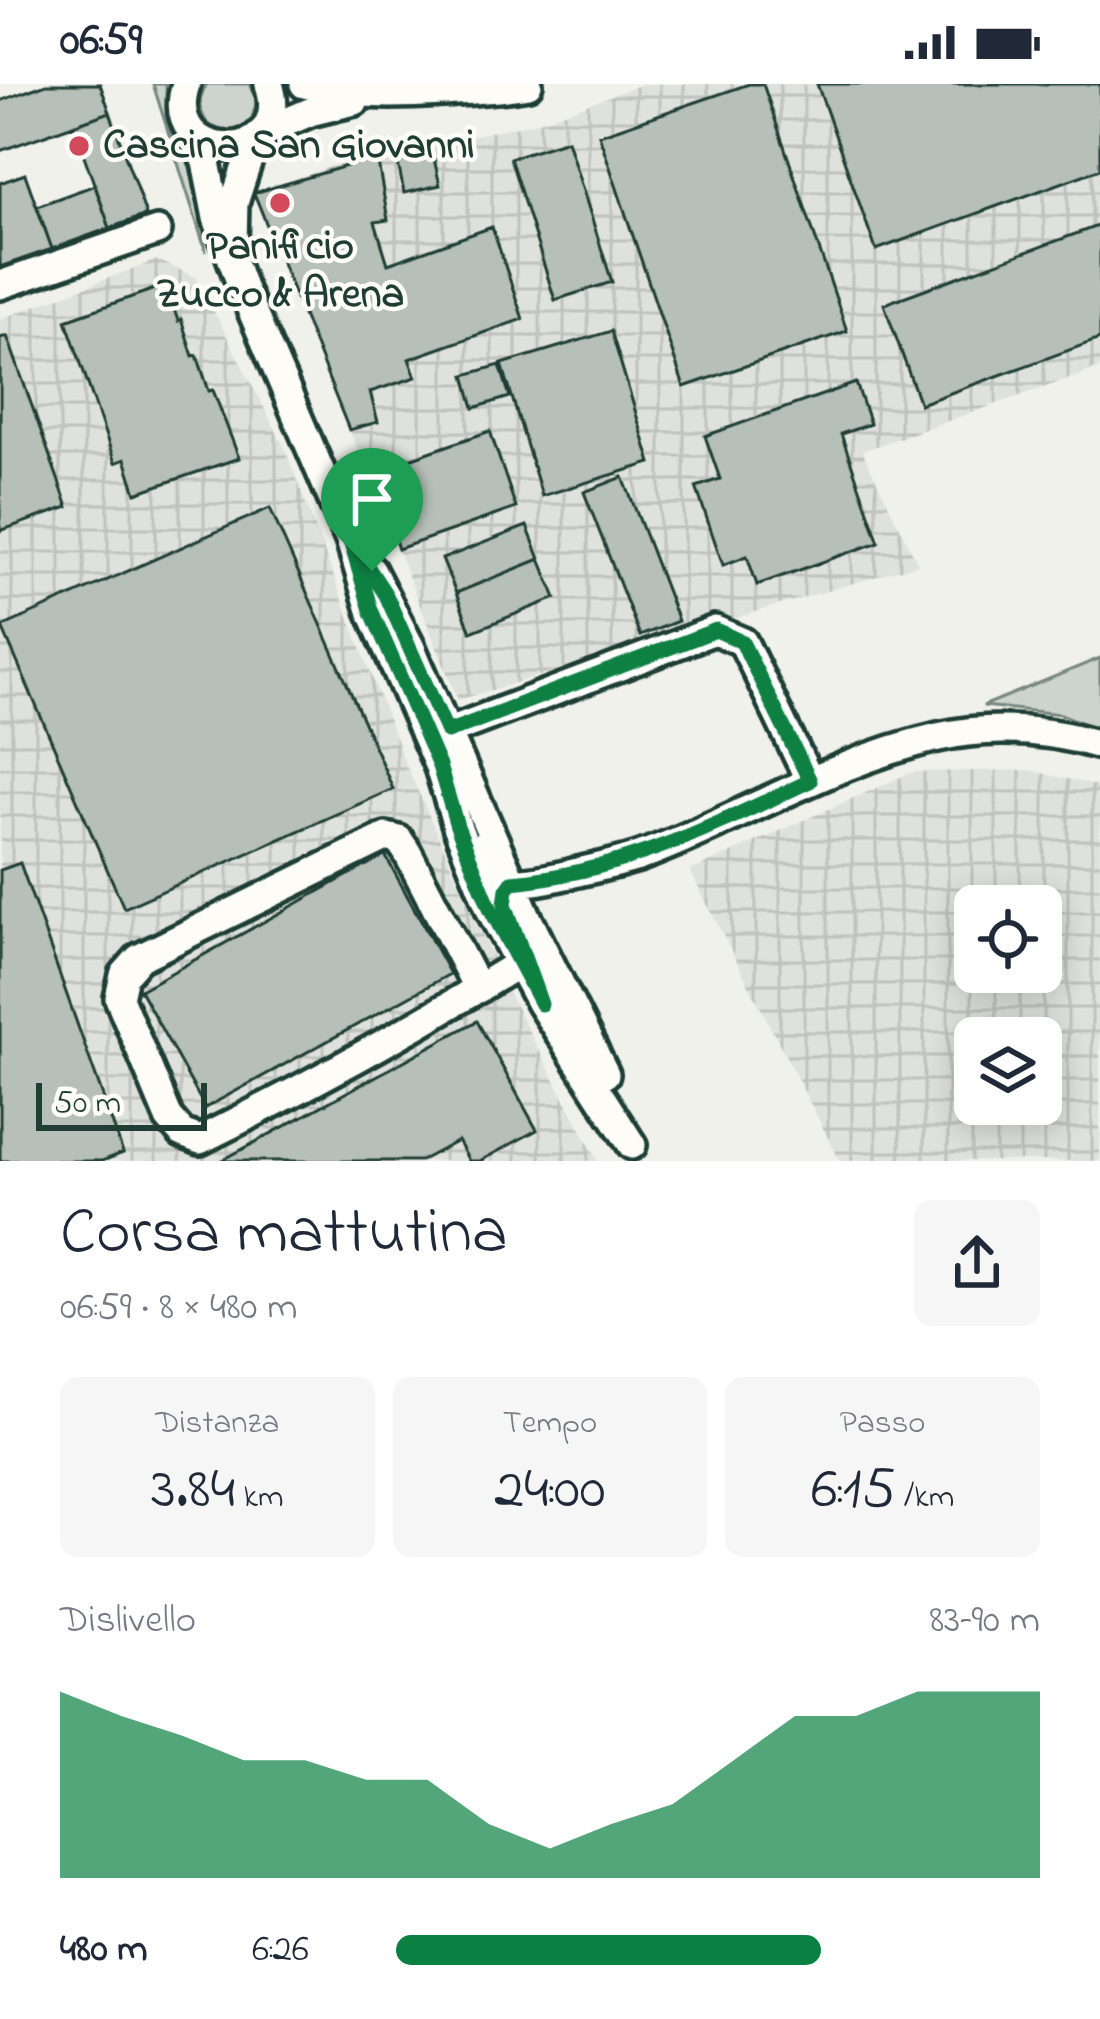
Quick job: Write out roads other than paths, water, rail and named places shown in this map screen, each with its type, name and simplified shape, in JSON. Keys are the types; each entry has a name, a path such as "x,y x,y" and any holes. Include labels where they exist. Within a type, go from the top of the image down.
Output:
{"street":[{"path":"234,260 234,202 272,111 269,84"},
{"path":"304,84 383,96"},
{"path":"193,133 209,145 237,147 310,112 383,96 528,84"},
{"path":"185,86 184,115 206,162 217,218 243,290 350,540 371,610 445,786 484,896 541,1004 636,1153"},
{"path":"0,285 157,231"},
{"path":"350,540 386,595 548,962 606,1075 636,1153"},
{"path":"402,683 433,724 447,732 716,630 742,642 810,781"},
{"path":"445,786 464,812 492,872 512,882 640,856 810,781 902,748 974,731 1035,730 1100,745"},
{"path":"478,989 399,840 386,837 139,958 124,975 119,998 183,1147 301,1090 478,989 518,964"},
{"path":"512,882 505,904 541,1004"}],"place":[{"name":"Cascina San Giovanni","path":"79,146"},
{"name":"Panificio Zucco & Arena","path":"280,203"}]}
